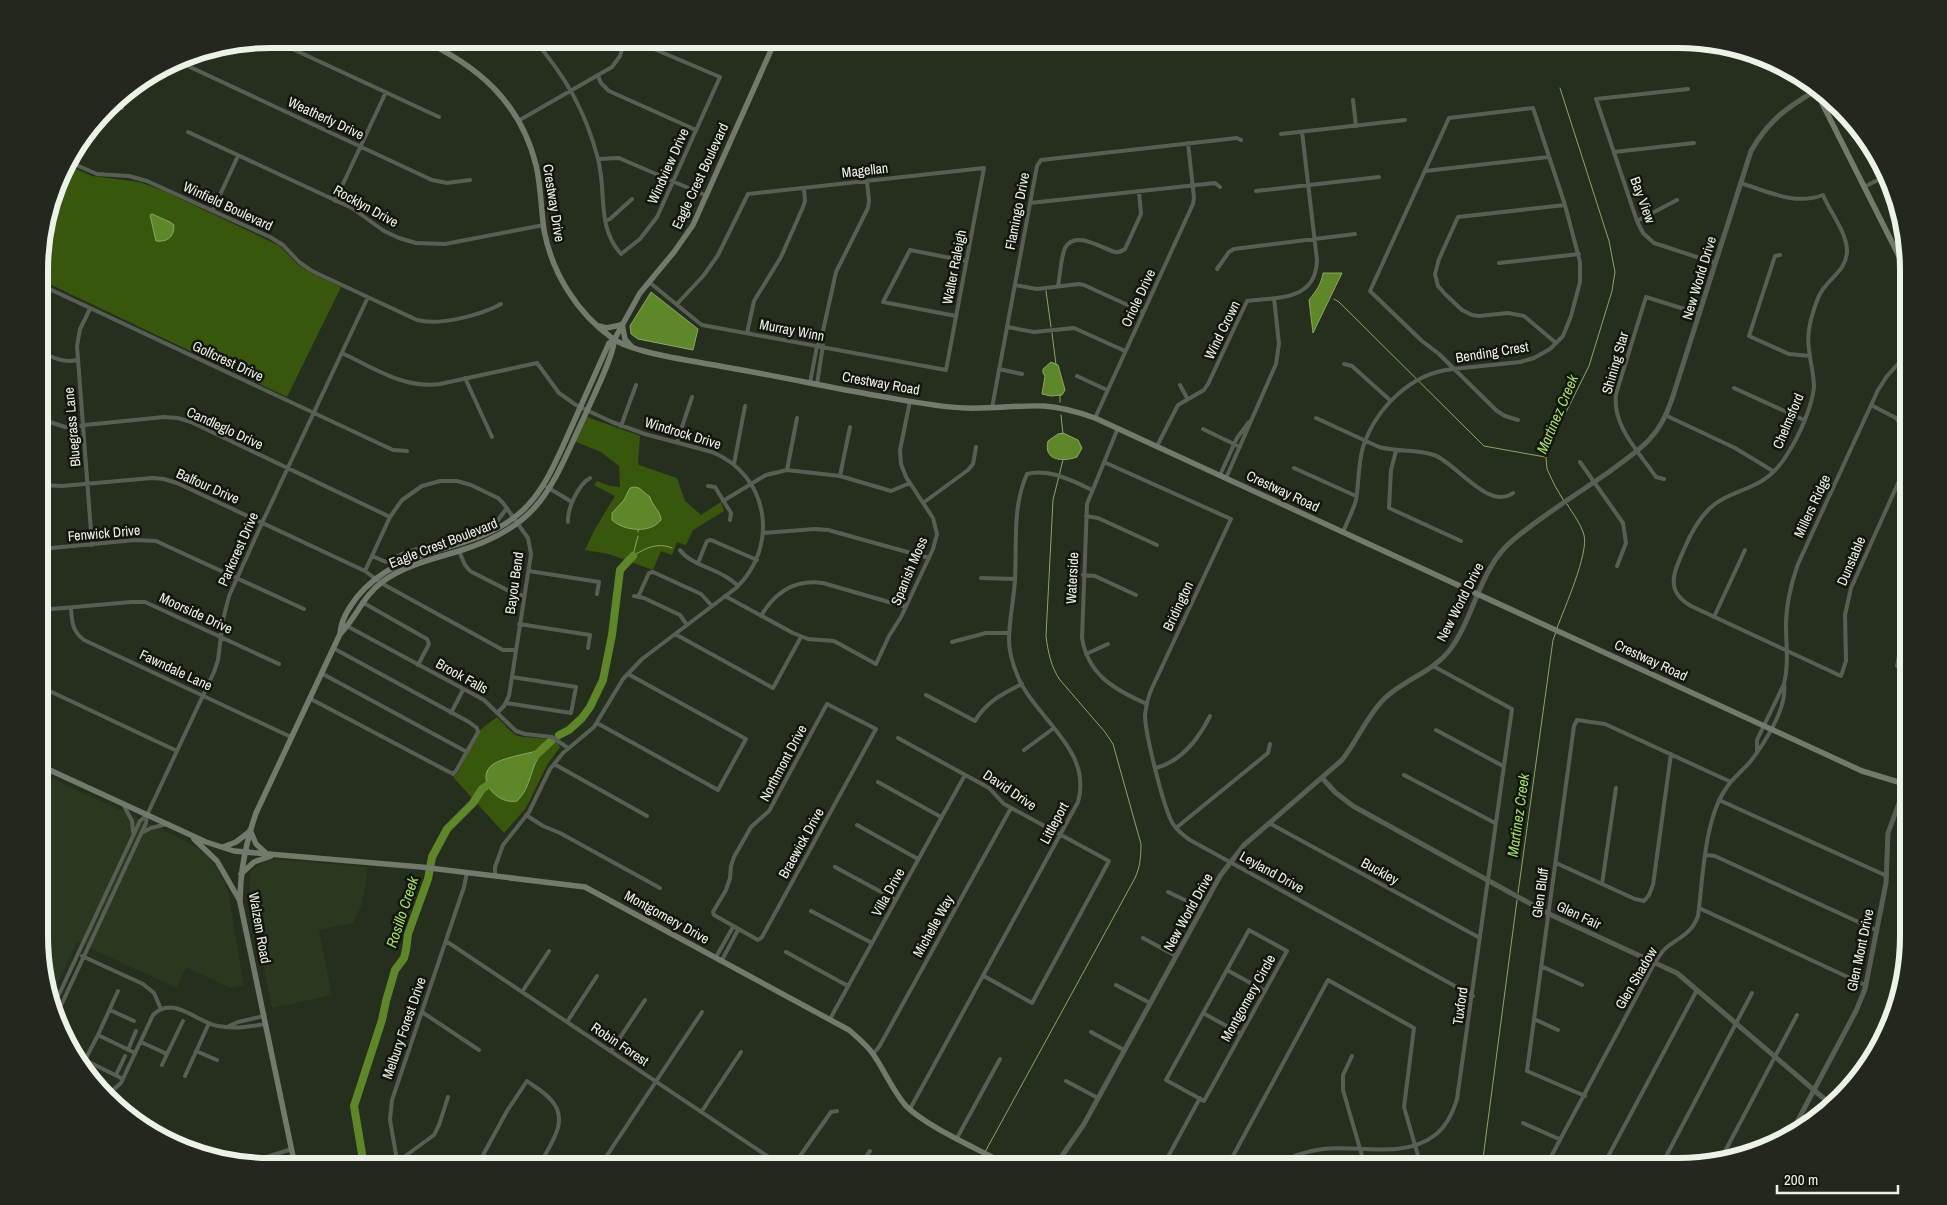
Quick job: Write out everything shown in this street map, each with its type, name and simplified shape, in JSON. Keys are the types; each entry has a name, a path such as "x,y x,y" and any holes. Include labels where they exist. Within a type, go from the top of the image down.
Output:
{"main road":[{"name":"Crestway Drive","path":"439,48 479,73 509,106 530,145 536,163 540,182 544,225 551,256 579,308 614,340"},
{"name":"Eagle Crest Boulevard","path":"244,852 250,831 321,673 340,634 362,602 381,583 411,566 498,537 518,524 536,507 550,489 610,343 614,340 635,299 684,238 707,196 771,48"},
{"path":"1819,98 1899,256"},
{"path":"597,326 606,328 622,324 625,339 634,348"},
{"path":"597,326 606,342 606,351"},
{"name":"Eagle Crest Boulevard","path":"340,634 340,623 354,600 375,579 406,560 484,535 514,518 534,499 584,409 608,360 614,346 614,340"},
{"name":"Crestway Road","path":"614,340 634,348 910,401 965,408 1045,406 1077,412 1095,418 1862,771 1900,782"},
{"path":"608,360 616,350 634,348"},
{"path":"48,769 189,834 221,847 244,852"},
{"path":"221,847 236,842 250,831 256,844 270,854 254,862 241,874"},
{"path":"189,834 217,861 240,902"},
{"name":"Montgomery Drive","path":"244,852 421,867 585,887 849,1030 873,1054 892,1088 910,1109 931,1124 995,1158"},
{"name":"Walzem Road","path":"244,852 240,902 294,1158"}],"street":[{"path":"296,48 439,117"},
{"path":"541,48 560,71 584,115 598,159 605,221 610,219 632,199"},
{"path":"518,122 612,67 621,48"},
{"name":"Windview Drive","path":"605,221 606,231 615,248 621,254 640,239 657,217 720,77 652,48"},
{"name":"Weatherly Drive","path":"184,64 435,181 446,183 470,180"},
{"path":"598,76 601,83 609,91 696,130"},
{"name":"Bay View","path":"1688,89 1596,99 1637,221 1643,233 1654,243 1715,264"},
{"path":"335,201 386,92"},
{"name":"New World Drive","path":"1061,1158 1084,1124 1202,908 1230,862 1244,845 1348,753 1384,698 1433,666 1454,643 1492,564 1512,540 1638,450 1653,436 1672,399 1751,152 1766,128 1782,112 1812,93"},
{"path":"1353,100 1356,126"},
{"name":"Bending Crest","path":"1342,532 1355,503 1361,458 1366,441 1377,418 1391,401 1412,384 1424,378 1453,369 1520,362 1542,354 1556,343 1566,330 1577,297 1581,273 1579,254 1533,108 1449,118 1424,171"},
{"path":"1281,134 1405,120"},
{"name":"Rocklyn Drive","path":"188,132 364,215 380,228 399,238 433,245 459,242 544,225"},
{"name":"Wind Crown","path":"1158,446 1174,410 1187,398 1198,394 1208,384 1247,301 1294,295 1309,285 1316,268 1302,132"},
{"name":"Flamingo Drive","path":"992,408 1037,166 1041,160 1238,138 1241,140"},
{"name":"Oriole Drive","path":"1095,418 1193,204 1193,185 1188,143"},
{"path":"1614,152 1694,144"},
{"path":"212,210 238,156"},
{"path":"1518,420 1497,411 1440,354 1422,341 1370,291 1424,171 1549,157"},
{"path":"598,159 619,158 707,196"},
{"name":"Winfield Boulevard","path":"74,164 97,174 129,176 147,181 212,210 277,240 308,269 410,318 428,322 456,319 492,309 501,304"},
{"name":"Magellan","path":"677,304 704,275 718,255 748,194 984,168"},
{"name":"Walter Raleigh","path":"946,370 984,168"},
{"path":"1256,191 1379,177"},
{"path":"1864,187 1880,179"},
{"path":"817,384 824,348 822,340 836,272 868,208 867,181"},
{"path":"1030,203 1215,183 1220,187"},
{"name":"Chelmsford","path":"1714,617 1686,603 1676,591 1673,579 1674,571 1691,534 1701,518 1721,500 1754,486 1773,471 1789,452 1811,403 1814,386 1808,340 1809,326 1818,297 1841,270 1847,248 1843,234 1823,195 1808,200 1794,200 1740,183"},
{"path":"747,333 754,302 781,257 803,207 805,201 804,188"},
{"path":"1058,286 1065,250 1069,244 1082,240 1091,241 1115,252 1125,249 1141,214 1139,191"},
{"path":"1637,221 1677,200"},
{"path":"1556,343 1527,318 1518,314 1508,313 1480,316 1468,314 1456,305 1438,286 1435,274 1458,217 1564,205"},
{"path":"1217,269 1229,252 1234,249 1355,234"},
{"path":"956,316 883,302 910,250 966,261"},
{"path":"1499,263 1579,254"},
{"path":"1780,255 1775,256 1749,336 1789,354 1810,356"},
{"name":"Murray Winn","path":"648,282 702,325 946,370"},
{"path":"1015,285 1034,288 1084,285 1143,312"},
{"name":"Golfcrest Drive","path":"48,288 393,450 407,451"},
{"name":"Parkcrest Drive","path":"60,1009 146,824 147,815 216,666 228,602 262,522 368,297"},
{"name":"Shining Star","path":"1664,478 1656,477 1619,421 1615,399 1646,297 1700,314"},
{"path":"1223,477 1240,447 1250,420 1276,364 1279,344 1274,298"},
{"name":"Bluegrass Lane","path":"90,309 79,334 78,360 92,545"},
{"path":"1007,327 1034,332 1074,328 1125,351"},
{"path":"810,383 817,346 822,340"},
{"name":"Windrock Drive","path":"342,353 397,379 414,384 430,385 537,363 559,393 584,409 621,426 712,452 734,464 751,484 760,505 763,533 757,560 748,576 738,586 642,659 628,674 617,688 597,722 568,748 554,764 526,815 503,845 495,867 495,875"},
{"path":"48,354 69,362 78,360"},
{"name":"Millers Ridge","path":"1771,729 1785,690 1788,651 1787,610 1792,581 1871,405 1887,376 1900,362"},
{"path":"1344,364 1352,366 1391,401"},
{"path":"999,369 1022,374"},
{"path":"1077,376 1107,390"},
{"path":"465,378 492,436"},
{"path":"621,426 636,385"},
{"path":"1180,385 1187,398"},
{"path":"1734,388 1804,420"},
{"path":"676,442 692,397"},
{"name":"Spanish Moss","path":"802,637 834,641 876,664 889,636 899,622 929,558 937,534 933,518 910,483 901,464 900,450 910,401"},
{"path":"1871,405 1896,418 1900,424"},
{"path":"734,464 744,406"},
{"path":"1665,415 1735,448 1773,471"},
{"name":"Candleglo Drive","path":"48,422 60,426 164,417 178,418 191,422 390,516"},
{"path":"787,470 797,418"},
{"path":"1316,418 1379,447 1396,451 1421,452 1439,457 1449,463 1470,483 1487,493 1504,496 1513,493"},
{"path":"1223,477 1234,444 1250,420"},
{"path":"840,476 850,426"},
{"name":"Waterside","path":"1118,428 1087,504 1081,627 1086,654 1107,682 1122,693 1147,704"},
{"path":"1203,430 1240,447"},
{"path":"923,503 968,470 973,464 976,447"},
{"path":"1396,451 1391,470 1389,508 1461,541"},
{"name":"Bridington","path":"1104,462 1231,519 1152,688 1147,704"},
{"path":"1580,462 1619,517 1625,530 1626,543 1618,566"},
{"path":"1294,468 1356,496"},
{"path":"723,501 766,475 787,470 840,476 891,491 910,483"},
{"name":"Littleport","path":"910,1109 1078,802 1081,778 1074,755 1030,698 1022,684 1010,653 1009,633 1016,579 1018,510 1020,493 1027,474 1055,475 1092,490"},
{"name":"Balfour Drive","path":"48,485 152,478 170,480 365,571 381,583 503,650 516,650"},
{"path":"568,522 567,515 572,502 585,481 590,478"},
{"name":"Dunstable","path":"1788,651 1841,676 1846,661 1845,615 1850,588 1900,479"},
{"name":"Bayou Bend","path":"365,571 390,516 407,494 422,486 440,481 457,481 471,485 498,498 514,518 530,544 531,554 509,696 498,713"},
{"path":"543,485 572,502"},
{"path":"708,486 715,487 731,513 730,520"},
{"name":"Eagle Crest Boulevard","path":"372,556 386,562 410,551 477,531 498,520 507,508"},
{"path":"1086,516 1098,518 1157,545"},
{"path":"763,533 815,529 828,530 929,558"},
{"name":"Fenwick Drive","path":"48,548 135,540 156,541 304,609"},
{"path":"698,563 707,541 711,540 757,560"},
{"path":"680,550 687,558 725,575 738,586"},
{"path":"1745,550 1714,617 1788,651"},
{"path":"460,551 465,566 470,571 511,592 524,596"},
{"path":"528,571 599,582 597,594"},
{"path":"687,625 680,615 644,598 636,597 649,573 654,572 702,594 712,606"},
{"path":"1083,575 1095,576 1136,595"},
{"path":"981,578 1016,579"},
{"path":"761,616 771,600 780,593 794,585 811,582 823,583 906,607"},
{"path":"676,634 773,688 802,637 725,596"},
{"name":"Moorside Drive","path":"48,610 145,602 279,664"},
{"path":"362,602 427,639 430,644 418,665"},
{"name":"Fawndale Lane","path":"71,608 72,625 84,640 291,737"},
{"name":"Brook Falls","path":"340,623 484,700 516,730 525,734 552,737 568,748"},
{"path":"520,624 590,635 588,648"},
{"path":"952,642 986,632 1009,633"},
{"path":"1086,654 1108,644"},
{"path":"310,698 453,774 478,730 469,722 333,648"},
{"path":"1900,650 1897,666 1900,667"},
{"name":"Tuxford","path":"1291,1158 1312,1150 1396,1148 1415,1145 1435,1136 1441,1130 1455,1106 1459,1092 1473,996 1512,709 1433,666"},
{"path":"321,673 467,752"},
{"path":"597,722 718,790 746,739 628,674"},
{"path":"506,703 571,713 576,686 512,677"},
{"path":"926,695 974,721 990,702 1022,684"},
{"name":"Millers Ridge","path":"1764,725 1784,684"},
{"path":"48,690 177,751"},
{"path":"451,712 464,690"},
{"name":"Northmont Drive","path":"733,927 713,913 726,890 734,857 751,827 769,811 827,704 876,729"},
{"name":"Leyland Drive","path":"1147,704 1145,716 1147,731 1166,808 1176,828 1190,840 1473,996"},
{"path":"1772,707 1779,710"},
{"path":"1156,768 1166,765 1194,743 1210,716"},
{"name":"Glen Bluff","path":"1584,1096 1527,1071 1574,726 1576,720 1605,724 1671,754"},
{"name":"Glen Shadow","path":"1756,752 1757,740 1764,725"},
{"path":"1024,750 1054,728"},
{"name":"Braewick Drive","path":"733,927 758,940 762,937 876,729"},
{"name":"Glen Shadow","path":"1550,1158 1655,962 1665,949 1685,936 1693,927 1698,916 1712,817 1719,800 1731,782 1765,742 1771,729"},
{"path":"1436,730 1503,766"},
{"name":"David Drive","path":"898,738 989,788 1004,804 1109,861 1032,1003 984,976"},
{"path":"1176,828 1268,753 1270,744"},
{"path":"1556,863 1635,899 1644,901 1653,885 1671,754 1731,782"},
{"path":"554,764 647,816"},
{"name":"Villa Drive","path":"830,1020 965,774"},
{"path":"1404,775 1495,823"},
{"name":"Glen Fair","path":"1322,778 1336,793 1353,806 1549,914 1676,973 1826,1100"},
{"path":"878,782 941,817"},
{"path":"1602,884 1616,788"},
{"path":"1719,800 1886,876"},
{"name":"Glen Mont Drive","path":"1796,1123 1856,1011 1866,985 1886,876 1888,833 1900,802"},
{"path":"123,804 132,821 133,835"},
{"name":"Michelle Way","path":"873,1054 879,1047 1011,808"},
{"name":"Parkcrest Drive","path":"57,999 133,835 140,821 147,815"},
{"path":"526,815 543,826 560,833 660,888"},
{"name":"Buckley","path":"1269,823 1480,938"},
{"path":"141,834 151,828 168,824"},
{"path":"857,825 918,858"},
{"path":"1706,855 1715,856 1876,930"},
{"path":"834,867 896,900"},
{"name":"Melbury Forest Drive","path":"397,1158 391,1129 390,1108 466,881 467,872"},
{"path":"1168,892 1202,908"},
{"path":"1699,908 1866,985"},
{"path":"811,911 872,944"},
{"path":"719,959 733,927"},
{"path":"719,959 738,930"},
{"name":"Montgomery Circle","path":"1248,930 1287,951 1265,991 1204,1101 1166,1080 1248,930"},
{"path":"1143,938 1176,956"},
{"name":"Robin Forest","path":"446,941 770,1158"},
{"path":"522,992 549,952"},
{"path":"786,952 848,986"},
{"path":"78,954 143,984 154,994 161,1008"},
{"path":"1541,966 1582,985"},
{"path":"1226,970 1265,991"},
{"path":"567,1022 597,976"},
{"path":"1235,1158 1233,1156 1328,980 1414,1028 1404,1107 1419,1158"},
{"path":"1116,985 1150,1003"},
{"path":"1608,1158 1697,990"},
{"path":"85,1059 118,991"},
{"path":"1665,1158 1752,993"},
{"path":"611,1051 645,1000"},
{"path":"110,1089 118,1087 124,1078 153,1015 161,1008 172,1007 221,1027 264,1016"},
{"path":"110,1010 134,1022"},
{"path":"422,1012 479,1050"},
{"path":"605,1158 702,1012"},
{"path":"1203,1013 1241,1034"},
{"path":"1725,1152 1797,1015"},
{"path":"1534,1019 1558,1030"},
{"path":"162,1065 183,1021"},
{"path":"185,1076 209,1023"},
{"path":"230,1026 239,1029 266,1024"},
{"path":"128,1050 136,1031"},
{"path":"1091,1032 1124,1050"},
{"path":"98,1036 136,1053"},
{"path":"141,1042 167,1054"},
{"path":"196,1051 217,1060"},
{"path":"702,1111 742,1052"},
{"path":"116,1075 125,1056"},
{"path":"1352,1056 1343,1075 1343,1090 1363,1158"},
{"path":"957,1138 1000,1059"},
{"path":"86,1060 124,1078"},
{"path":"481,1158 507,1111 527,1081 553,1101 559,1119 556,1136 544,1158"},
{"path":"1066,1081 1098,1098"},
{"path":"405,1158 434,1135 448,1097"},
{"path":"1167,1158 1200,1098"},
{"path":"799,1158 831,1112 837,1111"},
{"path":"1523,1123 1559,1139"},
{"path":"265,1158 292,1149"},
{"path":"865,1158 870,1151"}],"shaded area":[{"path":"72,167 92,176 139,182 164,191 280,246 297,264 341,287 287,397 48,283 48,255 52,226 59,198"},
{"path":"152,214 174,225 173,233 167,240 156,241 150,215"},
{"path":"1323,273 1342,273 1313,333 1309,300 1320,284"},
{"path":"651,292 698,329 693,350 638,339 631,334 630,326"},
{"path":"1051,362 1058,365 1065,390 1062,395 1051,396 1042,394 1045,376 1043,369"},
{"path":"587,417 640,436 639,465 677,478 685,501 701,515 721,502 724,511 693,530 686,545 677,542 672,555 661,551 653,570 609,554 585,550 615,496 594,485 597,481 610,486 620,487 619,466 601,452 574,441"},
{"path":"1063,433 1078,440 1082,448 1077,457 1060,459 1048,453 1048,441"},
{"path":"630,488 639,488 650,497 660,514 661,520 644,529 630,529 612,520 612,513 624,500"},
{"path":"497,717 515,735 548,739 557,743 560,747 547,765 526,808 504,833 453,777 458,773 480,730"},
{"path":"540,750 542,753 535,764 526,789 517,801 503,800 492,792 486,780 489,768 505,759"},
{"path":"48,776 186,841 206,854 219,871 228,892 244,985 230,988 186,967 177,988 77,942 54,990 48,950"},
{"path":"268,859 368,867 362,904 353,923 319,930 332,995 272,1008 249,891 251,871"}],"waterway":[{"name":"Martinez Creek","path":"1560,88 1609,241 1615,272 1612,291 1589,366 1555,434 1546,458 1547,469 1564,501"},
{"path":"1046,291 1051,327"},
{"path":"1334,299 1484,446 1545,457"},
{"path":"1052,333 1056,365"},
{"path":"1060,394 1060,402"},
{"path":"1061,415 1063,434"},
{"path":"985,1152 1135,878 1140,858 1141,844 1113,744 1060,680 1052,665 1048,648 1046,636 1053,500 1063,460"},
{"name":"Martinez Creek","path":"1557,628 1580,567 1585,543 1581,527 1567,504"},
{"name":"Rosillo Creek","path":"633,555 638,536"},
{"path":"633,556 652,547 667,546 672,548"},
{"name":"Rosillo Creek","path":"559,735 569,730 582,718 590,707 603,680 612,635 620,570 633,556"},
{"name":"Martinez Creek","path":"1518,893 1553,640 1556,632"},
{"name":"Rosillo Creek","path":"535,756 552,740"},
{"name":"Rosillo Creek","path":"363,1158 354,1106 382,1020 395,970 404,958 408,934 428,879 432,857 447,829 473,803 482,789 495,780"},
{"name":"Martinez Creek","path":"1483,1158 1517,900"}]}
